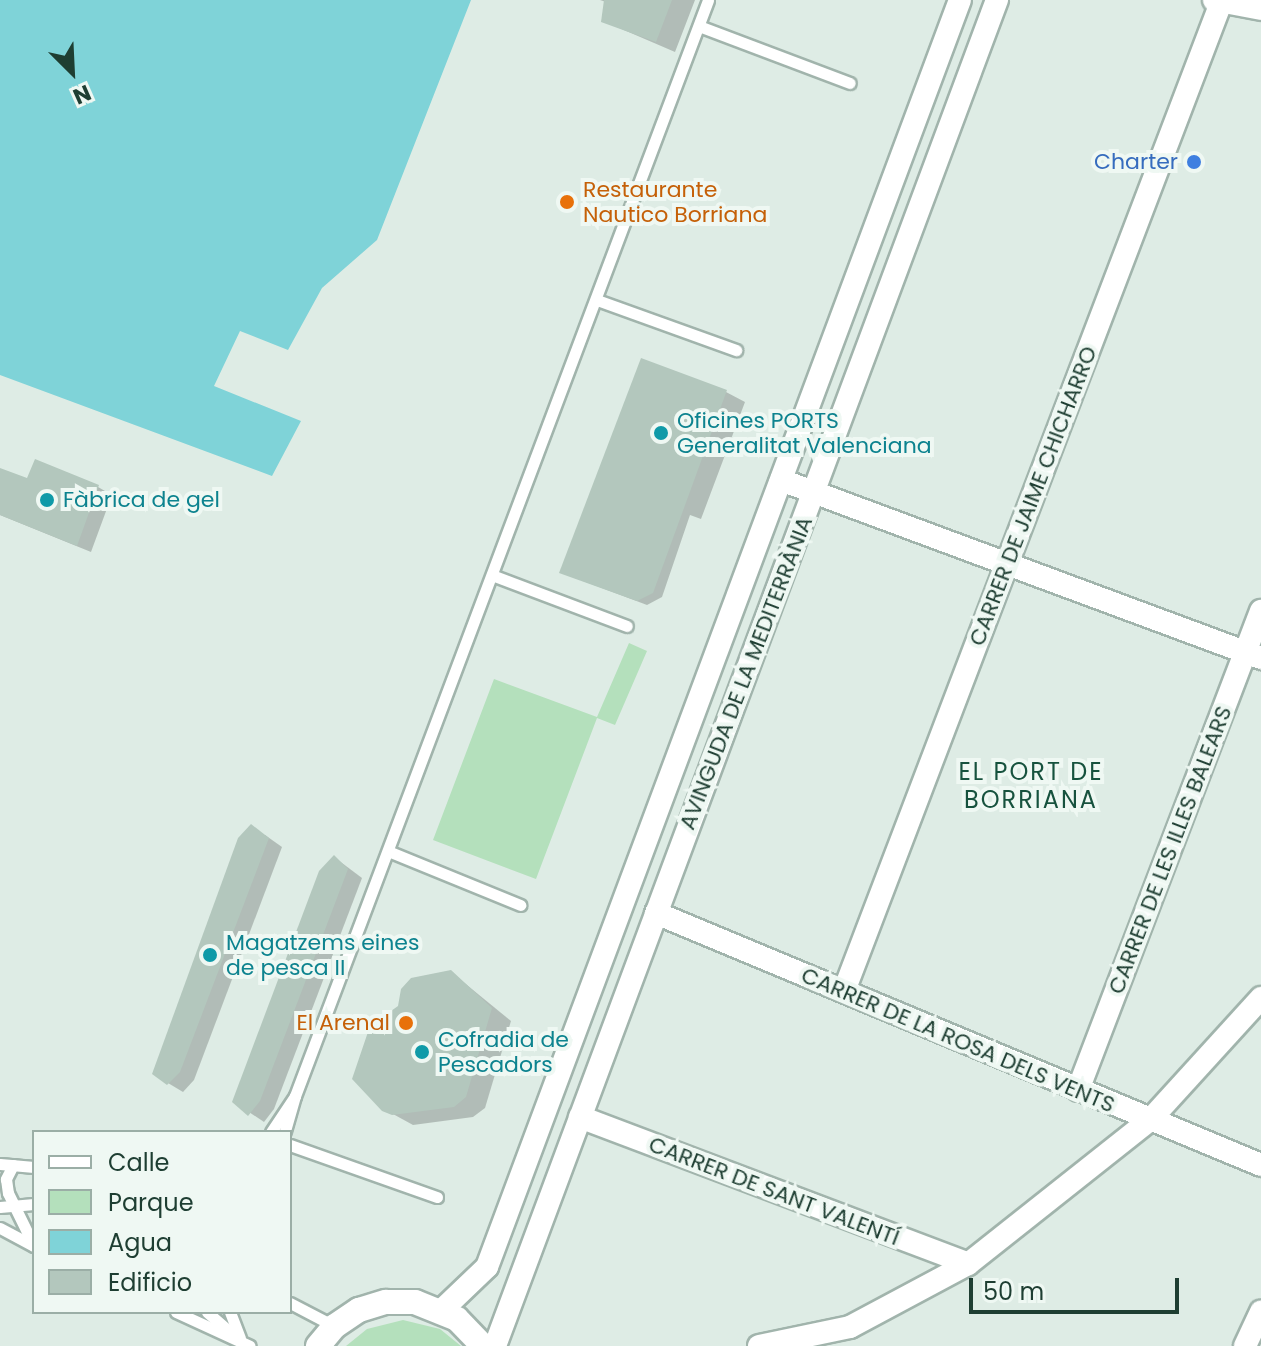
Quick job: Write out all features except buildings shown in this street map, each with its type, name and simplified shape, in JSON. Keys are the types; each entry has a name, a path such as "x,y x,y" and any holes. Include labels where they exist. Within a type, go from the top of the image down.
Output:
{"street":[{"name":"AVINGUDA DE LA MEDITERRÀNIA","path":"442,1310 487,1267 960,0"},
{"name":"AVINGUDA DE LA MEDITERRÀNIA","path":"495,1346 997,0"},
{"path":"1219,1 1261,9"},
{"name":"CARRER DE JAIME CHICHARRO","path":"844,991 1219,1"},
{"path":"781,480 1253,656"},
{"name":"CARRER DE LES ILLES BALEARS","path":"1078,1090 1253,656 1261,611"},
{"name":"CARRER DE LA ROSA DELS VENTS","path":"656,913 1261,1165"},
{"path":"759,1346 850,1327 968,1264 1150,1120 1261,998"},
{"name":"CARRER DE SANT VALENTÍ","path":"580,1117 968,1264"},
{"path":"318,1346 335,1326 359,1310 386,1302 415,1302 442,1310 483,1346"},
{"path":"1245,1346 1261,1311"}],"lane":[{"path":"286,1130 295,1096 708,0"},
{"path":"699,26 850,83"},
{"path":"597,300 736,350"},
{"path":"492,575 627,626"},
{"path":"388,851 520,905"},
{"path":"272,1130 295,1096"},
{"path":"292,1146 437,1197"},
{"path":"32,1167 6,1164 6,1179 14,1206 32,1242"},
{"path":"0,1207 32,1204"},
{"path":"0,1228 32,1245"},
{"path":"292,1304 335,1326"},
{"path":"180,1314 246,1344"},
{"path":"209,1314 246,1344"},
{"path":"231,1314 246,1344"}],"green space":[{"path":"629,643 647,651 615,725 597,718 536,879 433,840 494,679 597,717"},
{"path":"403,1320 440,1329 461,1346 346,1346 367,1329"}],"water":[{"path":"0,0 471,0 377,240 322,288 288,350 240,331 214,386 301,421 272,476 0,375"}],"place":[{"name":"Charter","path":"1194,162"},
{"name":"Restaurante Nautico Borriana","path":"567,202"},
{"name":"Oficines PORTS Generalitat Valenciana","path":"661,433"},
{"name":"Fàbrica de gel","path":"47,500"},
{"name":"Magatzems eines de pesca II","path":"210,955"},
{"name":"El Arenal","path":"406,1023"},
{"name":"Cofradia de Pescadors","path":"422,1052"}],"district":[{"name":"EL PORT DE BORRIANA","path":"1031,786"}]}
